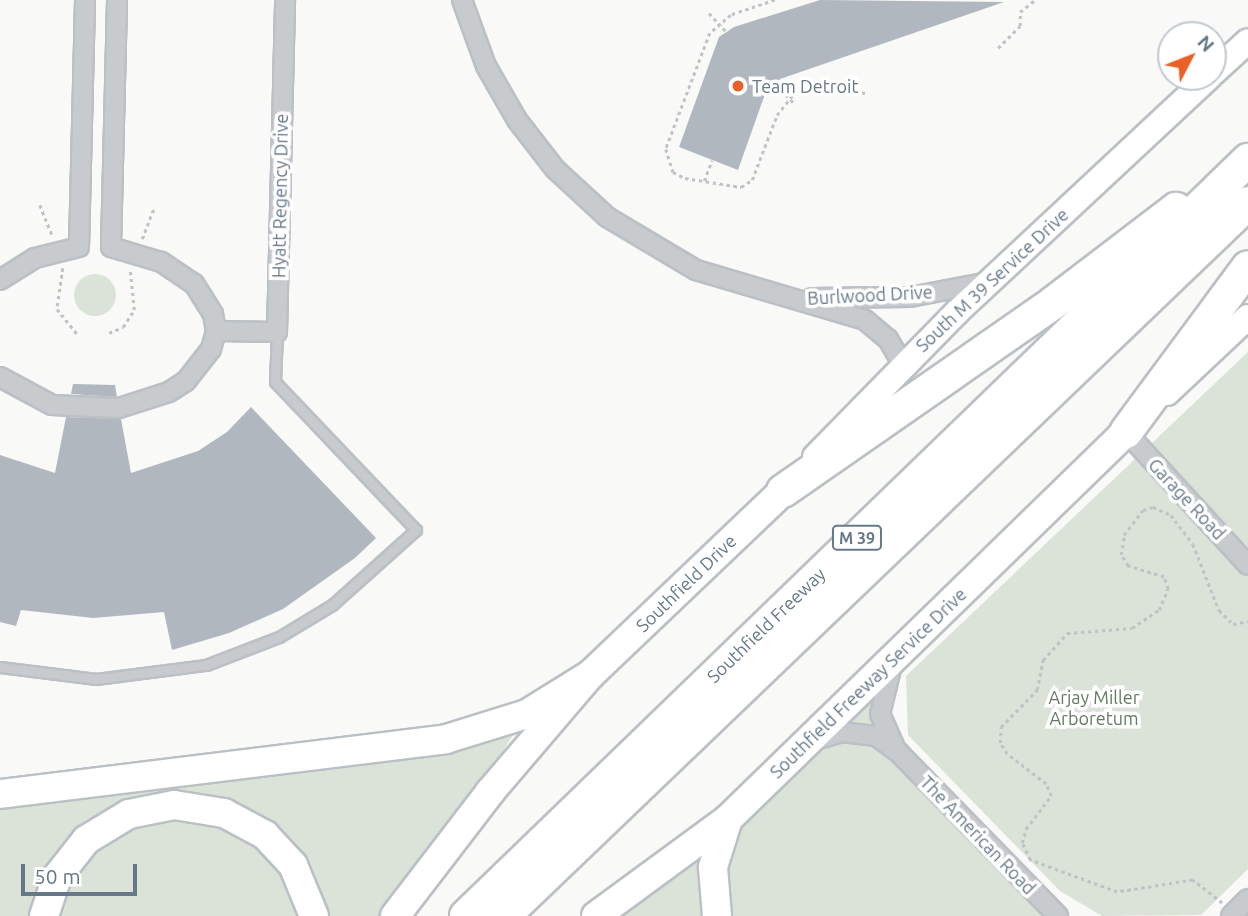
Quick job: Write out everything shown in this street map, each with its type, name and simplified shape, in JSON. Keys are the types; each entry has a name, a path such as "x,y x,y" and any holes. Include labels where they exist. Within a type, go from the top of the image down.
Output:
{"highway":[{"path":"783,491 1063,296 1248,152"},
{"name":"Southfield Freeway","path":"466,916 1248,160"},
{"name":"Southfield Freeway","path":"504,916 1248,204"},
{"path":"1126,432 1248,267"}],"main road":[{"name":"South M 39 Service Drive","path":"1227,60 1248,41"},
{"name":"South M 39 Service Drive","path":"783,491 903,365 1194,91"},
{"path":"1126,432 1248,317"},
{"name":"Southfield Freeway Service Drive","path":"596,916 727,819 1126,432"},
{"name":"Southfield Drive","path":"590,675 783,491"},
{"path":"0,794 446,739 527,714 590,675"},
{"path":"395,916 490,792 590,675"},
{"path":"44,916 57,877 86,840 129,814 174,805 225,813 265,835 293,865 314,916"},
{"path":"717,916 713,867 727,819"}],"street":[{"path":"79,247 85,0"},
{"path":"111,247 117,0"},
{"name":"Hyatt Regency Drive","path":"276,332 285,0"},
{"name":"Burlwood Drive","path":"461,0 498,90 538,149 580,194 634,236 696,270 865,320 888,339 903,365"},
{"path":"83,100 115,101"},
{"path":"0,279 35,258 79,247 111,247 162,262 194,284 207,299 216,331 211,349 186,381 169,392 119,408 52,405 0,377"},
{"name":"Burlwood Drive","path":"791,298 910,296 989,282"},
{"path":"216,331 276,332"},
{"name":"Garage Road","path":"1126,432 1248,565"},
{"name":"The American Road","path":"897,656 884,687 880,714 884,731 899,753"},
{"name":"The American Road","path":"802,747 827,734 857,732 876,736 899,753 1058,916"}],"lane":[{"path":"0,667 96,679 206,665 279,637 332,605 416,530 275,382 276,332"}],"path":[{"path":"775,0 718,23 708,39 666,149 673,172 704,181 741,187 752,180 777,114 789,98 806,89 867,93"},
{"path":"1027,0 1031,5"},
{"path":"998,48 1020,26 1020,12 1035,0"},
{"path":"709,13 726,31"},
{"path":"776,85 795,104"},
{"path":"704,181 712,160"},
{"path":"40,205 55,242"},
{"path":"141,242 154,208"},
{"path":"62,260 57,309 77,334"},
{"path":"108,333 124,327 134,310 128,275 133,261"},
{"path":"1238,909 1193,880 1175,879 1117,892 1030,860 1022,843 1026,829 1051,796 1046,784 1007,754 1000,743 1001,727 1037,690 1043,660 1067,633 1132,628 1160,610 1168,589 1164,577 1128,566 1121,555 1124,535 1143,510 1153,507 1171,515 1193,544 1219,610 1233,624 1248,621"}],"green space":[{"path":"95,274 110,280 116,295 110,310 95,316 80,310 74,295 80,280"},
{"name":"Arjay Miller Arboretum","path":"1248,352 1248,869 1201,915 1102,916 1060,891 908,735 906,676"},
{"path":"871,699 875,699 876,728 850,724 848,721"},
{"path":"515,732 463,813 386,916 324,916 269,826 118,811 37,916 0,916 0,800"},
{"path":"843,742 865,744 897,761 1046,916 727,916 725,844 734,827 808,757"},
{"path":"159,818 220,821 277,860 305,916 58,916 61,900 77,870 102,844 131,825"},
{"path":"698,856 704,858 710,916 615,916"}],"building":[{"name":"Team Detroit","path":"820,0 1004,2 780,79 765,94 738,170 679,147 719,37 734,27"},
{"path":"73,384 115,385 117,397 71,394"},
{"path":"251,407 376,538 355,558 283,609 229,633 172,650 164,612 93,618 21,610 16,626 0,622 0,455 55,473 66,417 121,419 131,473 198,451 227,432"}],"place":[{"name":"Team Detroit","path":"738,86"}]}
